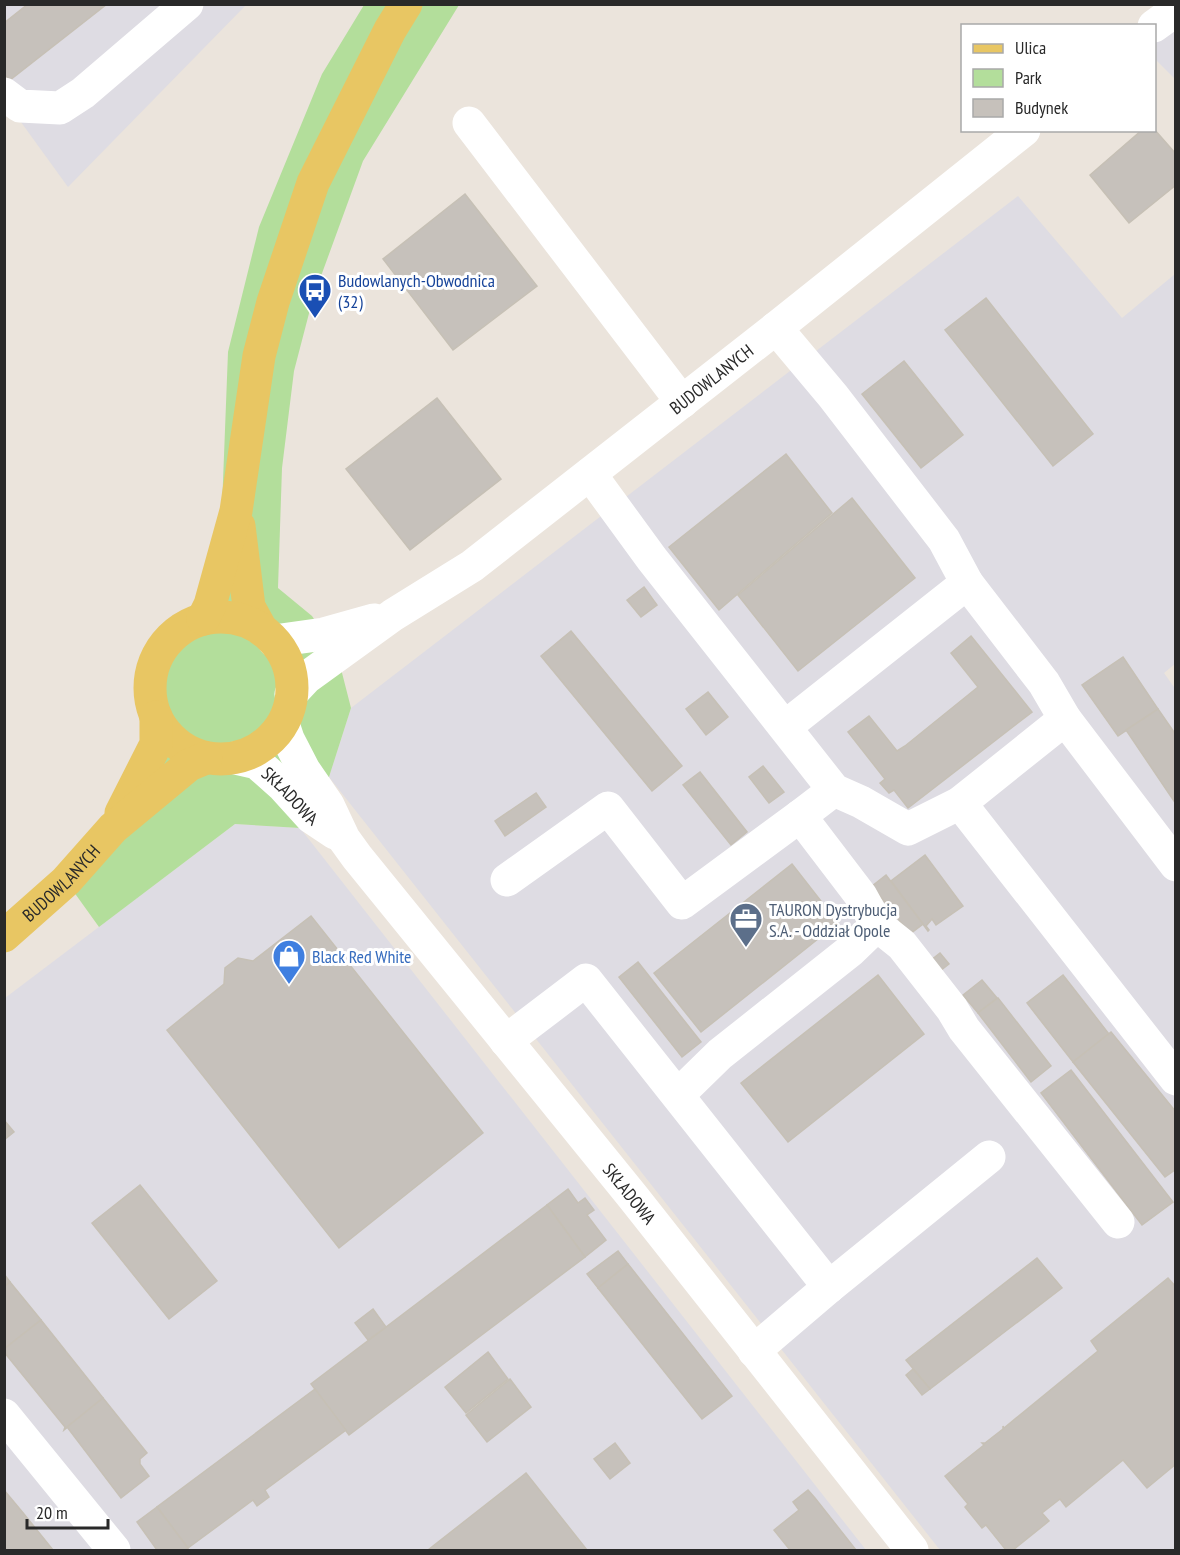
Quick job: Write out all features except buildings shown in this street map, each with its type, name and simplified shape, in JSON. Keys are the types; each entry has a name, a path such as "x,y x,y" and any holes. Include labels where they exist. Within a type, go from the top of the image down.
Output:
{"main road":[{"path":"203,619 210,605 237,511 259,356 276,291 313,183 390,30 406,4"},
{"path":"237,511 249,607 285,656 292,678 287,709 268,742 252,753 220,758 182,748 167,735 156,717 150,697 151,676 157,657 169,640 184,627 203,619 224,617 244,621 268,635"},
{"name":"BUDOWLANYCH","path":"113,828 156,744 156,717"},
{"name":"BUDOWLANYCH","path":"4,936 66,881 113,828 189,765 220,758"}],"street":[{"path":"4,94 20,106 60,108 84,93 187,4"},
{"path":"1156,25 1176,9"},
{"path":"469,123 682,402"},
{"name":"BUDOWLANYCH","path":"287,709 306,678 393,615 472,566 1021,132"},
{"path":"776,328 833,396 944,540 968,583 1044,683 1065,719 1176,865"},
{"path":"590,474 652,559 834,790 861,802 908,830 960,803 1065,719"},
{"path":"785,727 968,583"},
{"name":"BUDOWLANYCH","path":"268,635 324,634 393,615"},
{"name":"SKŁADOWA","path":"287,709 288,739 304,770 328,805 344,839 912,1551"},
{"name":"SKŁADOWA","path":"220,758 257,763 282,785 311,817 344,839"},
{"path":"507,880 608,808 682,903 834,790"},
{"path":"960,803 1176,1079"},
{"path":"800,816 861,896 877,925 902,945 952,1009 964,1029 1118,1222"},
{"path":"678,1095 720,1054 850,951 877,925"},
{"path":"506,1041 586,980 829,1287"},
{"path":"754,1351 989,1157"},
{"path":"4,1415 114,1551"}],"shaded area":[{"path":"4,5 246,5 68,187 5,100"},
{"path":"1175,10 1175,79 1156,60 1156,24"},
{"path":"1018,196 1122,318 1175,274 1176,663 1164,673 1176,690 1175,1550 940,1550 329,777 351,708"},
{"path":"235,824 300,828 866,1550 5,1550 5,998"}],"green space":[{"path":"364,5 459,5 363,161 313,298 294,371 282,468 278,588 312,616 324,634 340,665 351,708 329,777 300,828 235,824 99,927 66,881 113,828 156,717 150,697 151,677 157,657 169,640 184,627 203,619 222,507 228,352 259,227 322,74"}],"place":[{"name":"Budowlanych-Obwodnica (32)","path":"315,319"},
{"name":"TAURON Dystrybucja S.A. - Oddział Opole","path":"746,948"},
{"name":"Black Red White","path":"289,985"}]}
